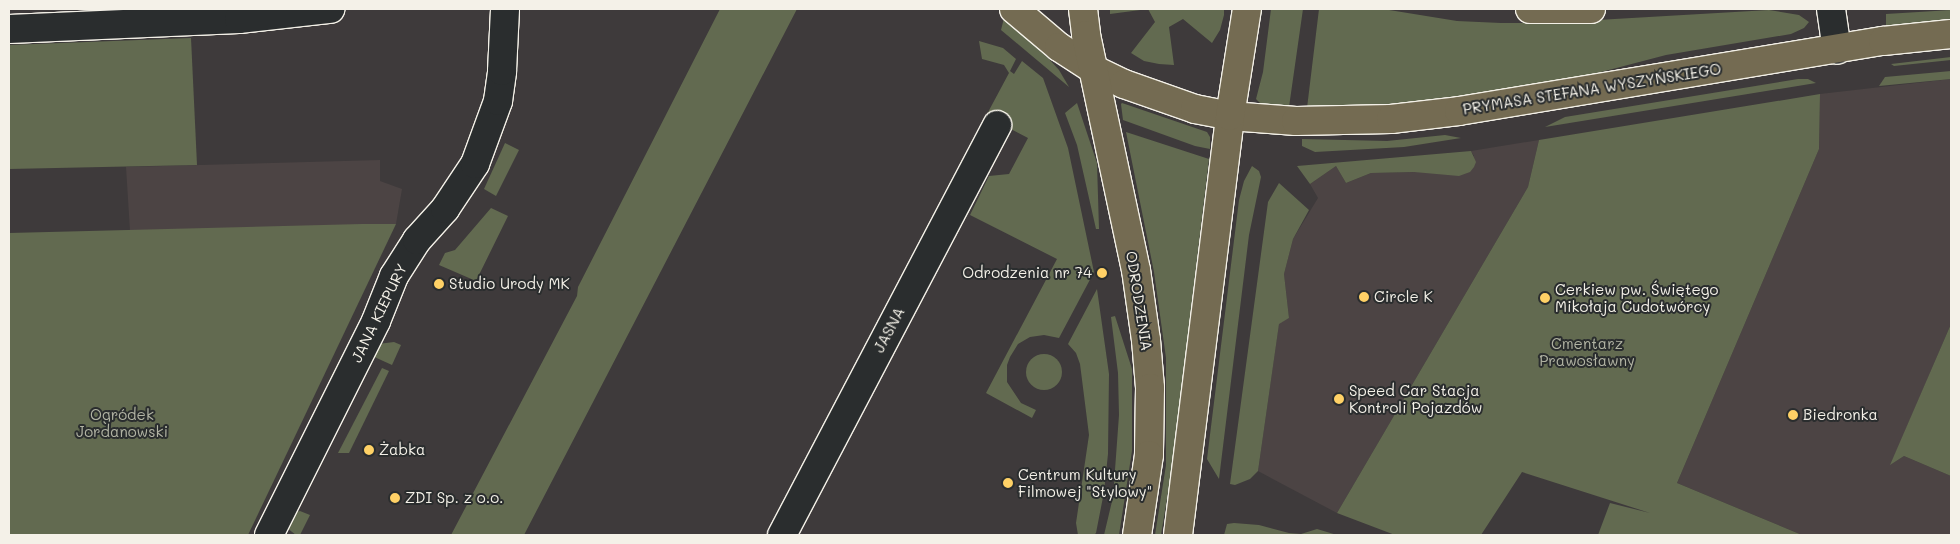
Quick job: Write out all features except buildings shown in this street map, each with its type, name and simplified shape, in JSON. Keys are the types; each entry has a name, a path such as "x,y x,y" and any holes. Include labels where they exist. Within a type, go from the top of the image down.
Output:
{"main road":[{"path":"1014,9 1059,47 1093,69"},
{"name":"ODRODZENIA","path":"1083,9 1093,69 1136,270 1146,340 1150,388 1150,448 1137,535"},
{"path":"1178,535 1230,116 1247,9"},
{"path":"1530,9 1591,9"},
{"name":"PRYMASA STEFANA WYSZYŃSKIEGO","path":"1093,69 1166,100 1230,116 1296,121 1391,119 1459,111 1883,41 1951,34"}],"street":[{"path":"9,29 136,16 239,20 330,9"},
{"name":"JANA KIEPURY","path":"269,535 376,322 394,276 418,240 466,181 482,150 495,112 500,86 505,9"},
{"path":"1831,9 1836,50"},
{"name":"JASNA","path":"782,535 998,125"}],"shaded area":[{"path":"1951,79 1951,324 1891,464 1904,456 1951,476 1951,535 1802,535 1677,483 1819,149 1820,94"},
{"path":"1539,140 1528,187 1337,513 1258,471 1279,323 1289,318 1284,274 1293,239 1318,198 1310,184 1336,166 1346,183 1371,173 1414,172 1474,156 1471,151"},
{"path":"380,160 380,181 402,189 396,224 130,231 126,167"}],"green space":[{"path":"720,9 797,9 524,535 451,535 577,296 578,287"},
{"path":"1110,9 1148,9 1110,14"},
{"path":"1148,9 1224,9 1224,15 1220,30 1212,43 1183,19 1169,27 1174,65 1159,64 1144,61 1131,53 1155,22"},
{"path":"1271,9 1303,9 1289,107 1261,104 1256,99 1263,72"},
{"path":"1319,9 1383,9 1457,21 1501,23 1546,23 1769,10 1799,15 1809,22 1804,28 1791,34 1666,55 1559,83 1410,106 1307,108"},
{"path":"1951,10 1951,22 1886,26 1886,14"},
{"path":"1004,18 1049,59 1059,70 1069,87 1001,30"},
{"path":"191,38 197,165 9,169 9,45"},
{"path":"979,41 1003,48 1016,59 1010,71 1014,74 1022,61 1043,78 1068,148 1094,272 1059,338 1044,335 1030,337 1018,344 1010,357 1007,365 1007,382 1021,403 1036,410 1032,418 986,393 1057,259 970,215 989,176 1009,174 1028,138 986,116 1009,73 1004,65 982,59"},
{"path":"1951,57 1951,60 1894,66 1891,64"},
{"path":"1951,71 1951,79 1879,86 1885,77"},
{"path":"1798,79 1808,79 1816,83 1545,127 1565,117"},
{"name":"Cmentarz Prawosławny","path":"1820,94 1819,149 1677,483 1802,535 1598,535 1610,503 1650,513 1522,472 1481,535 1395,535 1337,513 1528,187 1539,140"},
{"path":"1077,103 1097,163 1099,229 1096,229 1077,145 1065,113"},
{"path":"1122,103 1207,132 1210,137 1210,149 1195,146 1123,120"},
{"path":"1126,132 1209,159 1172,468 1161,535 1155,535 1166,465 1166,358 1154,272"},
{"path":"1445,135 1461,138 1404,147 1315,152 1302,146 1302,139 1387,141"},
{"path":"505,143 519,150 496,196 484,189"},
{"path":"1471,151 1476,162 1474,167 1470,172 1459,176 1414,172 1371,173 1346,183 1336,166 1310,184 1297,166"},
{"path":"1252,166 1259,171 1261,177 1249,235 1219,479 1207,459 1239,200 1244,181"},
{"path":"1279,183 1309,210 1293,239 1284,274 1289,318 1279,324 1258,471 1250,479 1235,485 1230,484 1268,202"},
{"path":"491,208 508,216 476,281 439,265 445,253 455,250"},
{"name":"Ogródek Jordanowski","path":"396,224 248,535 9,535 9,233"},
{"path":"1097,289 1109,374 1108,454 1104,492 1096,533 1094,535 1078,535 1076,523 1089,435 1080,364 1076,353 1068,344"},
{"path":"1115,316 1132,369 1132,451 1119,535 1104,535 1113,497 1119,415 1118,373 1111,317"},
{"path":"1951,324 1951,476 1904,456 1890,465"},
{"path":"394,342 401,345 392,365 370,355 378,344"},
{"path":"1044,354 1057,359 1062,372 1057,385 1044,390 1031,385 1026,372 1031,359"},
{"path":"382,368 389,371 349,453 338,453"},
{"path":"300,511 310,515 300,535 296,535 287,528 292,513"},
{"path":"1227,524 1259,525 1289,533 1301,534 1317,529 1337,535 1224,535"}],"place":[{"name":"Odrodzenia nr 74","path":"1102,273"},
{"name":"Studio Urody MK","path":"439,284"},
{"name":"Circle K","path":"1364,297"},
{"name":"Cerkiew pw. Świętego Mikołaja Cudotwórcy","path":"1545,298"},
{"name":"Speed Car Stacja Kontroli Pojazdów","path":"1339,399"},
{"name":"Biedronka","path":"1793,415"},
{"name":"Żabka","path":"369,450"},
{"name":"Centrum Kultury Filmowej \"Stylowy\"","path":"1008,483"},
{"name":"ZDI Sp. z o.o.","path":"395,498"}]}
